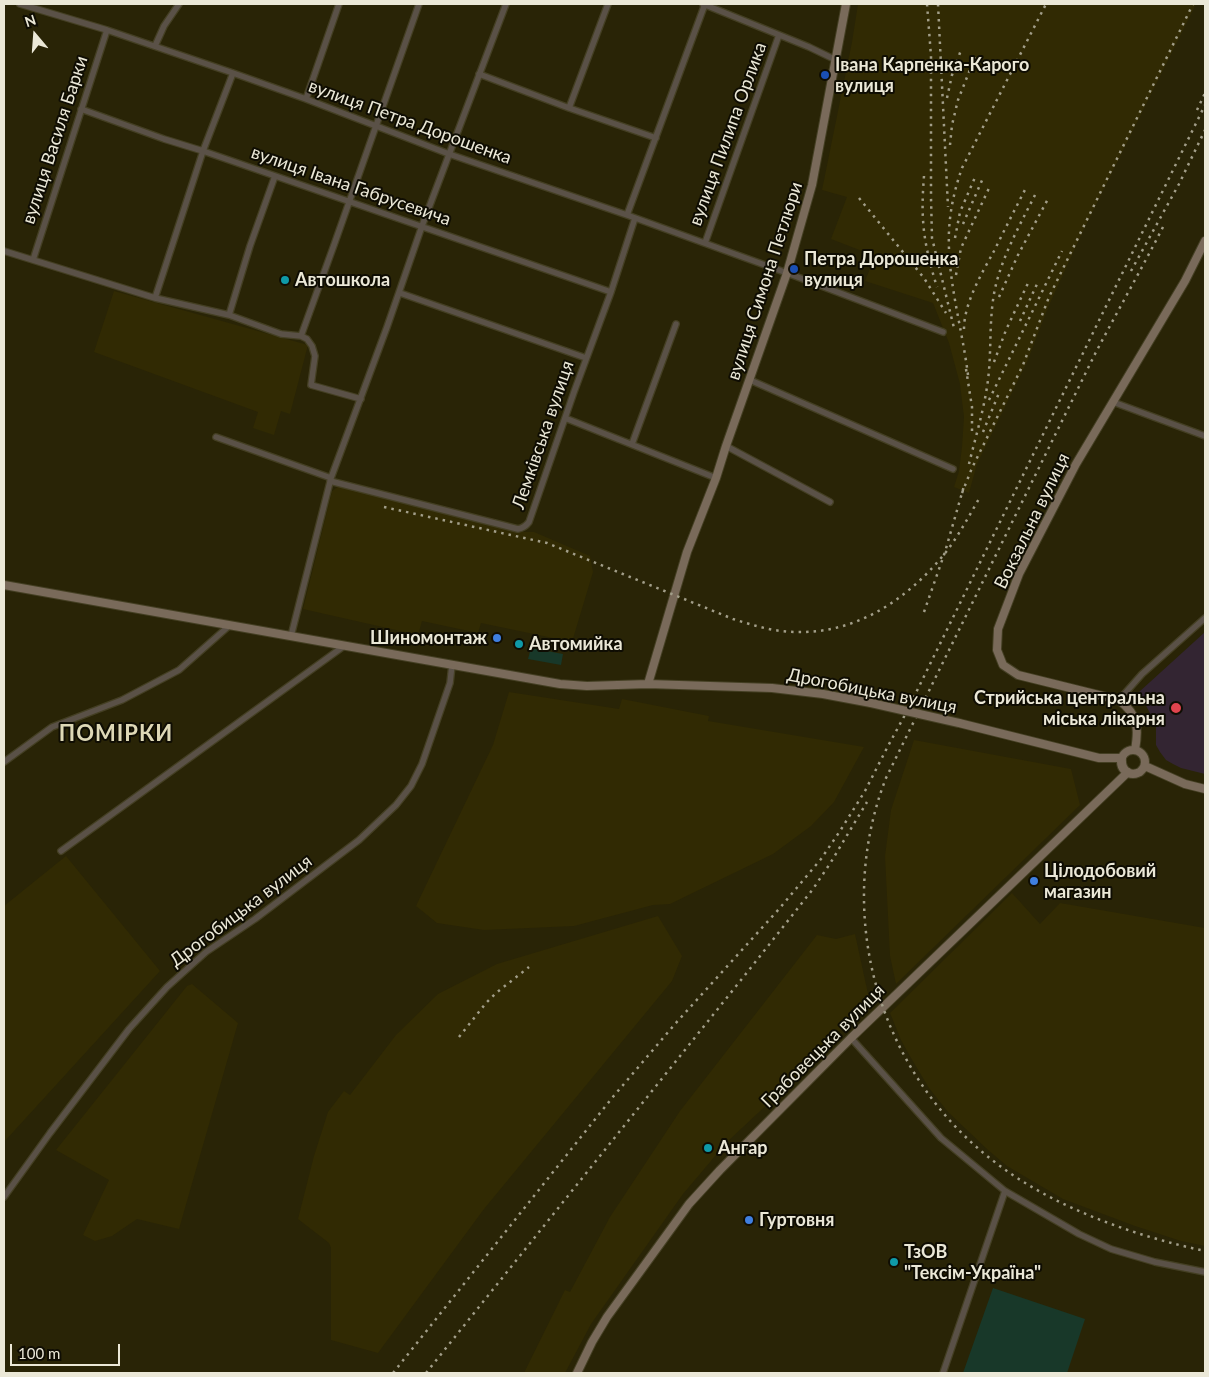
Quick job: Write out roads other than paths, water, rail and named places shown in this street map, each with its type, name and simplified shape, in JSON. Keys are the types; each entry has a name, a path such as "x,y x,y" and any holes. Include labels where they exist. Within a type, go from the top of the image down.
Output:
{"main road":[{"name":"вулиця Симона Петлюри","path":"648,684 688,552 716,478 787,272 812,185 846,4"},
{"name":"Вокзальна вулиця","path":"1119,700 1018,674 1003,664 997,650 998,629 1019,574 1076,464 1185,281 1205,242"},
{"name":"Дрогобицька вулиця","path":"4,585 560,684 588,686 648,684 797,690 871,703 1099,758 1122,758"},
{"path":"1119,700 1129,708 1135,718 1138,735 1135,750"},
{"path":"1135,750 1145,757 1145,766 1136,774 1128,772 1122,766 1122,758 1127,752 1135,750"},
{"path":"1145,766 1185,784 1205,789"},
{"name":"Грабовецька вулиця","path":"577,1373 607,1317 689,1204 720,1170 851,1038 1128,772"}],"street":[{"name":"вулиця Петра Дорошенка","path":"20,4 107,30 233,73 449,154 787,272 943,332"},
{"path":"155,46 164,26 179,4"},
{"path":"306,99 339,4"},
{"path":"301,336 419,4"},
{"path":"291,636 331,480 400,293 422,226 506,4"},
{"path":"569,108 608,4"},
{"path":"627,215 704,4 836,60"},
{"name":"вулиця Василя Барки","path":"33,260 107,30"},
{"name":"вулиця Пилипа Орлика","path":"705,243 779,35"},
{"path":"155,298 203,152 233,73"},
{"path":"479,74 656,138"},
{"name":"вулиця Івана Габрусевича","path":"81,109 611,292"},
{"path":"229,315 250,246 275,176"},
{"name":"Лемківська вулиця","path":"331,480 518,529 529,522 611,292 635,218"},
{"path":"4,251 155,298 229,315 282,334 301,336 307,339 312,346 314,356 311,385 360,399"},
{"name":"Лемківська вулиця","path":"400,293 586,358"},
{"path":"632,444 676,324"},
{"path":"750,380 953,469"},
{"path":"1113,402 1205,436"},
{"path":"565,418 716,478"},
{"path":"216,437 331,480"},
{"path":"726,446 830,502"},
{"path":"1119,700 1142,674 1205,618"},
{"path":"4,762 52,727 122,700 179,670 230,625"},
{"path":"60,851 344,646"},
{"name":"Дрогобицька вулиця","path":"4,1197 129,1029 167,987 206,952 255,919 359,840 396,805 410,786 422,764 450,683 452,665"},
{"path":"851,1038 941,1138 1005,1191 1080,1234 1111,1249 1155,1262 1205,1272"},
{"path":"943,1373 1005,1191"}],"railway":[{"path":"927,4 931,56 932,238 954,328"},
{"path":"938,4 948,207"},
{"path":"968,375 950,267 949,231 953,199 962,168 1046,4"},
{"path":"962,493 972,468 1023,365 1049,297 1193,4"},
{"path":"947,98 952,75 961,50"},
{"path":"950,145 952,125 958,100 975,57"},
{"path":"1197,110 1205,93"},
{"path":"393,1373 612,1098 675,1024 779,909 821,859 840,831 865,791 906,713 1205,105"},
{"path":"1131,271 1179,184 1205,130"},
{"path":"955,238 960,212 976,175"},
{"path":"924,176 924,227 928,253 937,287"},
{"path":"963,224 983,178"},
{"path":"956,275 961,248 990,186"},
{"path":"964,329 967,309 974,288 1027,186"},
{"path":"969,464 987,387 992,304 998,277 1006,255 1037,191"},
{"path":"999,297 1018,255 1049,197"},
{"path":"859,198 924,278 946,313"},
{"path":"1163,227 1095,354 886,778 870,831 864,885 867,939 878,991 897,1041 924,1088 958,1130 1000,1166 1072,1208 1125,1229 1205,1251"},
{"path":"989,400 1062,251"},
{"path":"994,362 1006,330 1029,281"},
{"path":"1020,321 1037,284"},
{"path":"966,369 972,407 972,431"},
{"path":"983,432 999,393"},
{"path":"924,612 945,552 964,486"},
{"path":"384,507 547,543 733,619 775,630 806,632 830,629 852,623 874,614 894,602 930,570 946,552 980,497"},
{"path":"426,1373 813,889 867,802"},
{"path":"459,1037 486,1003 529,967"}],"place":[{"name":"Івана Карпенка-Карого вулиця","path":"825,75"},
{"name":"Петра Дорошенка вулиця","path":"794,269"},
{"name":"Автошкола","path":"285,280"},
{"name":"Шиномонтаж","path":"497,638"},
{"name":"Автомийка","path":"519,644"},
{"name":"Стрийська центральна міська лікарня","path":"1176,708"},
{"name":"Цілодобовий магазин","path":"1034,881"},
{"name":"Ангар","path":"708,1148"},
{"name":"Гуртовня","path":"749,1220"},
{"name":"ТзОВ \"Тексім-Україна\"","path":"894,1262"}],"district":[{"name":"ПОМІРКИ","path":"116,734"}]}
